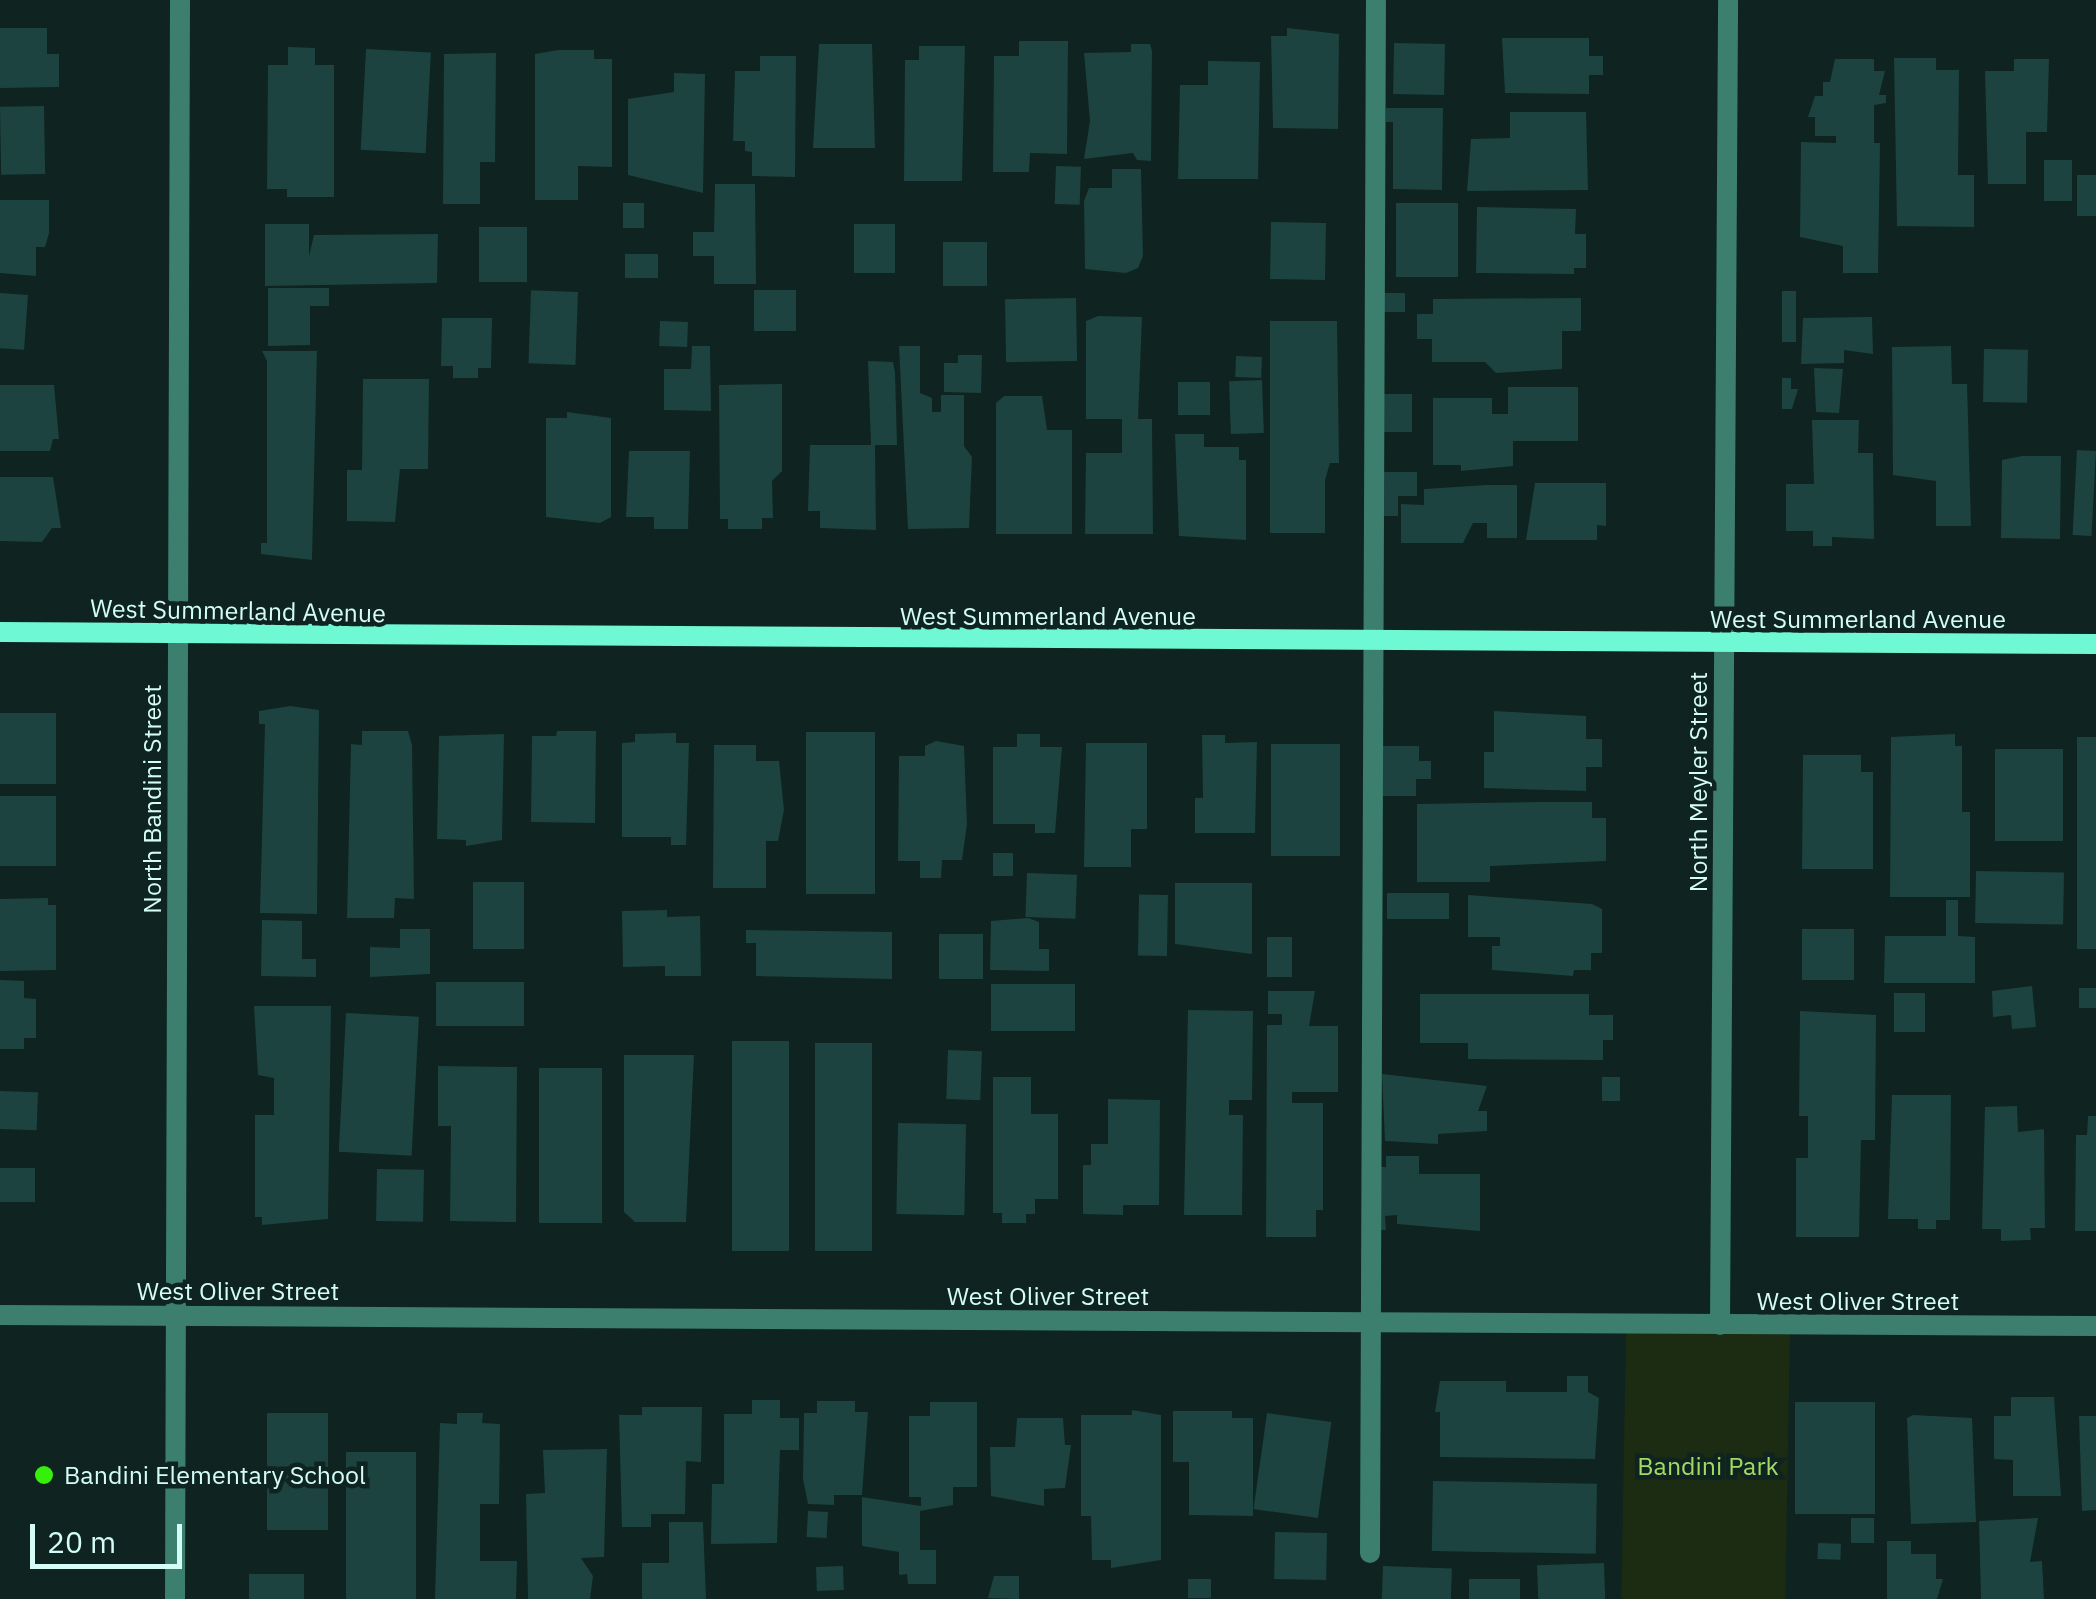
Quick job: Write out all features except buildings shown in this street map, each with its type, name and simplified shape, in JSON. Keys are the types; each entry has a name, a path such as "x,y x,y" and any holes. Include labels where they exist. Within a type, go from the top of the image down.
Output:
{"main road":[{"name":"West Summerland Avenue","path":"0,632 2096,644"}],"street":[{"name":"North Bandini Street","path":"175,1599 180,0"},
{"path":"1370,1554 1376,0"},
{"name":"North Meyler Street","path":"1720,1325 1728,0"},
{"name":"West Oliver Street","path":"0,1315 2096,1326"}],"green space":[{"name":"Bandini Park","path":"1626,1331 1790,1334 1785,1599 1621,1599"}],"place":[{"name":"Bandini Elementary School","path":"44,1475"}]}
